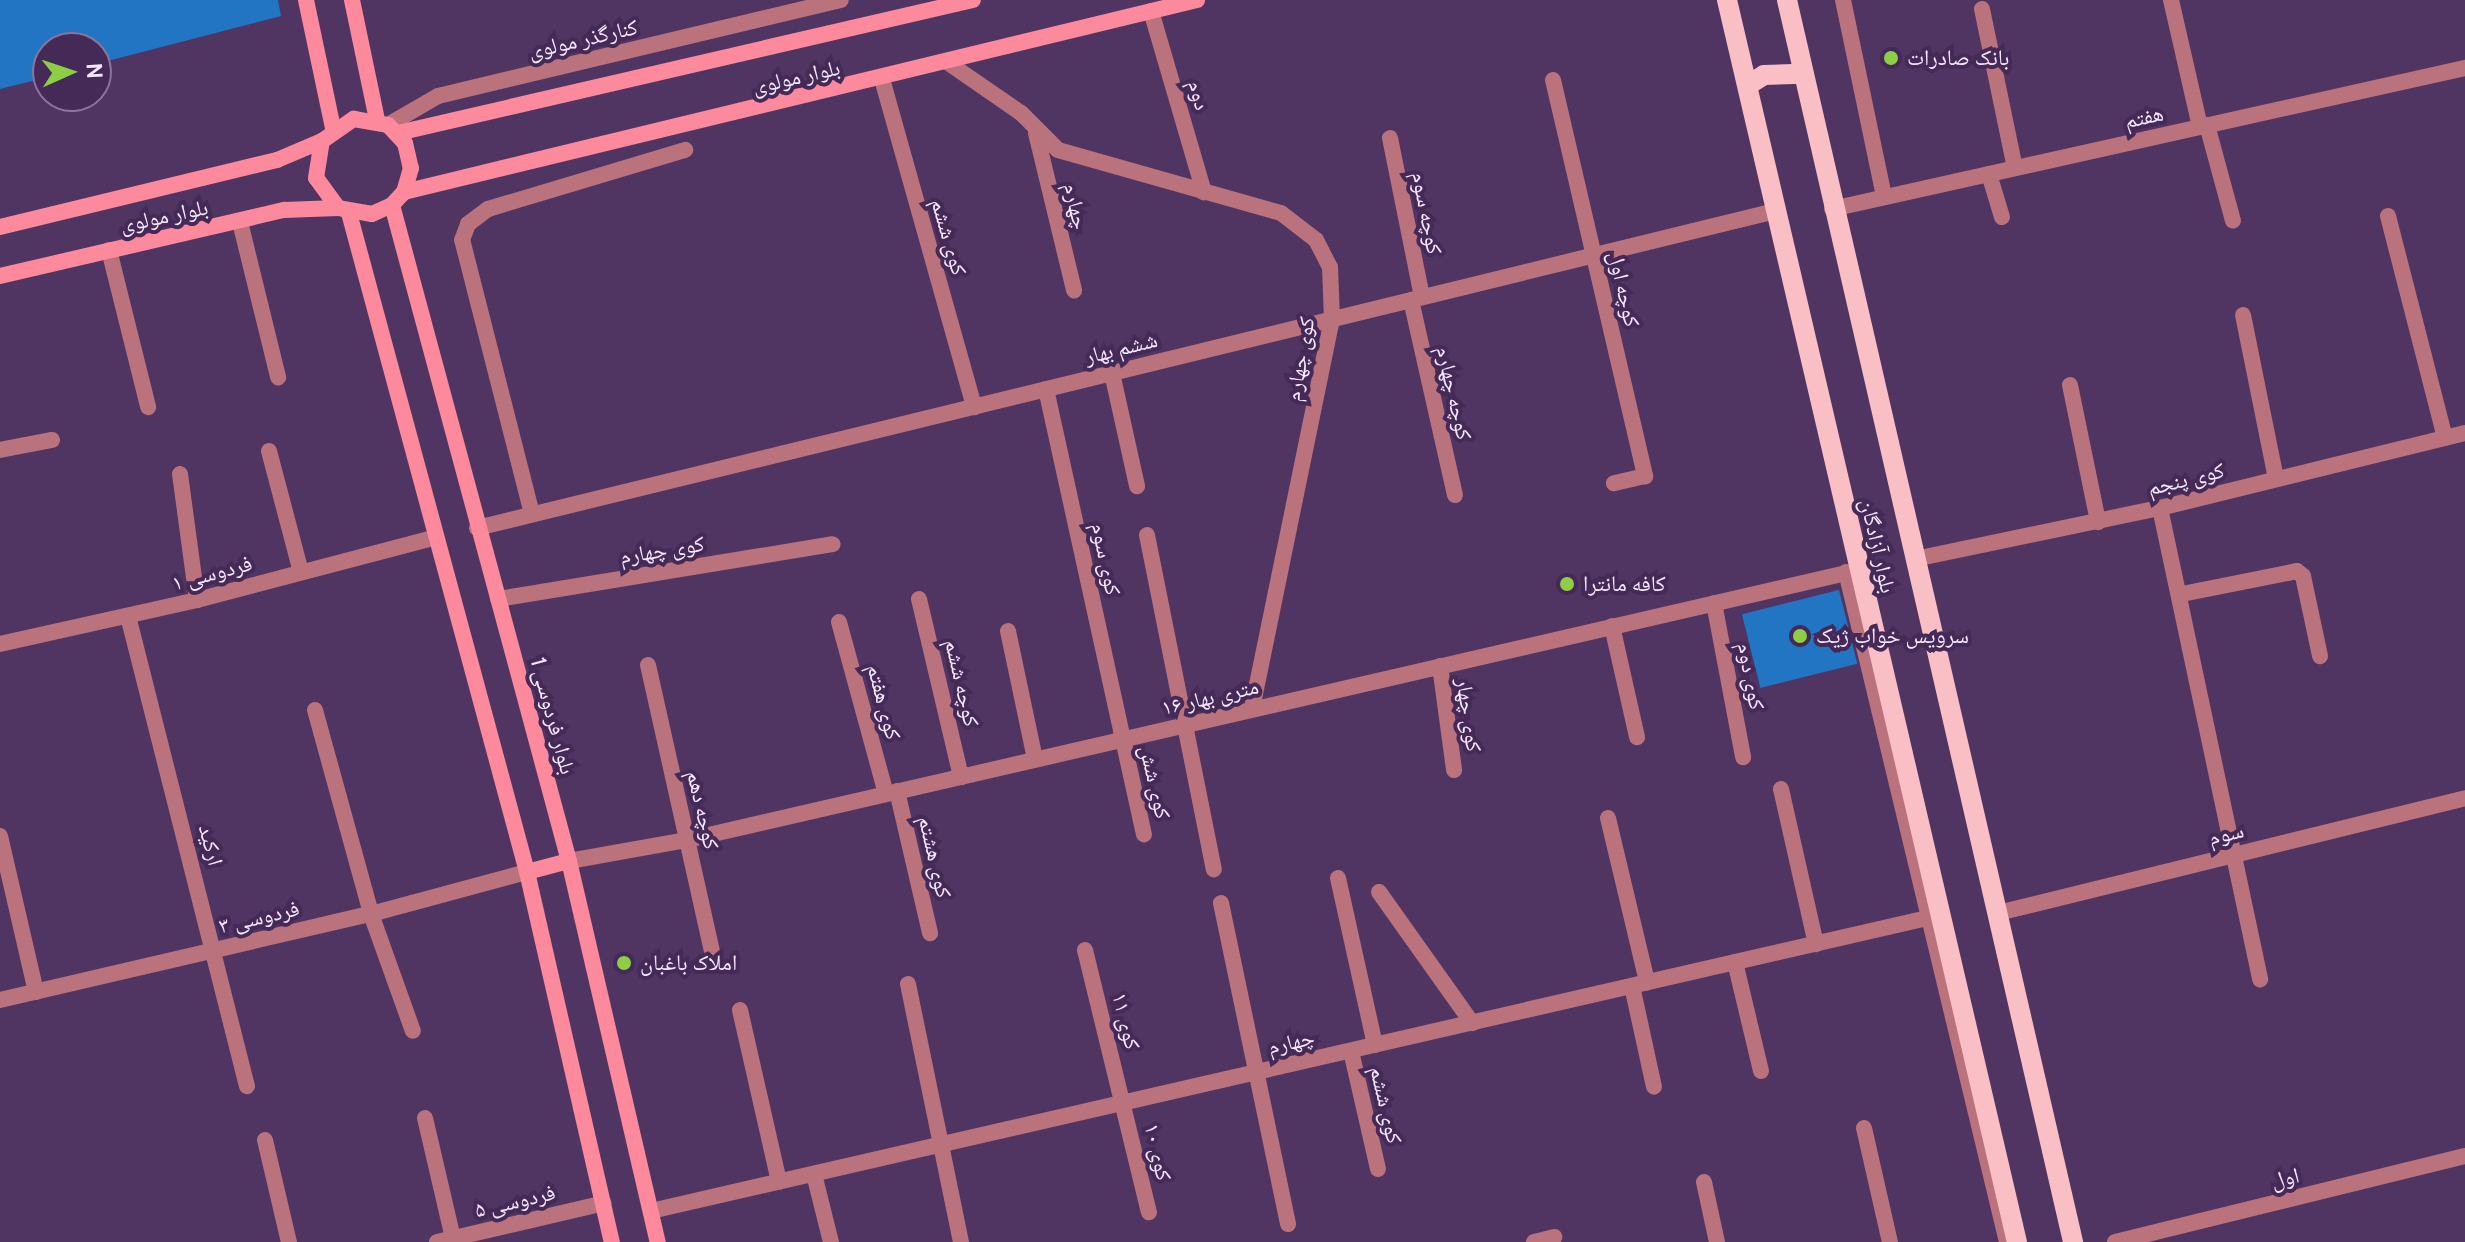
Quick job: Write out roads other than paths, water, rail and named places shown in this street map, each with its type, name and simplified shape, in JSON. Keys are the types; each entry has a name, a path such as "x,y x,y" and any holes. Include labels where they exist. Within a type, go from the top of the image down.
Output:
{"main road":[{"path":"306,0 328,135 316,178 344,210 527,872 612,1242"},
{"path":"344,210 372,214 392,205 404,192 410,155 388,126 352,0"},
{"name":"بلوار مولوی","path":"388,126 973,0"},
{"name":"بلوار مولوی","path":"404,192 882,79 1197,0"},
{"name":"بلوار آزادگان","path":"1727,0 1853,571 1934,916 2017,1242"},
{"name":"بلوار آزادگان","path":"1787,0 1832,209 2073,1242"},
{"path":"1748,85 1764,75 1801,74"},
{"path":"328,135 354,119 388,126"},
{"name":"بلوار مولوی","path":"0,227 277,160 328,135"},
{"name":"بلوار فردوسی 1","path":"392,205 569,861 658,1242"},
{"name":"بلوار مولوی","path":"0,276 284,210 344,210"},
{"path":"527,872 569,861"}],"street":[{"name":"کنارگذر مولوی","path":"388,126 438,96 841,0"},
{"path":"1843,0 1884,197"},
{"path":"2171,0 2233,221"},
{"path":"1982,9 2015,168"},
{"name":"دوم","path":"1151,11 1204,192"},
{"name":"کوی چهارم","path":"947,62 1021,113 1036,133 1058,150 1281,213 1316,240 1330,267 1332,319 1252,709"},
{"name":"هفتم","path":"1832,209 2465,68"},
{"name":"کوی ششم","path":"882,79 974,407"},
{"name":"کوچه اول","path":"1553,80 1645,476 1614,483"},
{"name":"چهارم","path":"1036,133 1074,290"},
{"name":"کوچه سوم","path":"1390,138 1416,298"},
{"path":"532,514 462,240 468,224 488,209 685,150"},
{"path":"1989,174 2002,217"},
{"name":"ششم بهار","path":"477,528 1775,211"},
{"path":"2388,216 2445,438"},
{"path":"240,222 278,377"},
{"path":"109,250 148,407"},
{"name":"کوچه چهارم","path":"1416,298 1455,495"},
{"path":"2243,315 2276,479"},
{"path":"1112,373 1137,486"},
{"path":"2070,385 2098,522"},
{"name":"کوی سوم","path":"1046,389 1123,739"},
{"name":"کوی پنجم","path":"1915,559 2160,508 2465,433"},
{"path":"0,450 52,440"},
{"path":"269,451 301,572"},
{"path":"180,474 197,600"},
{"path":"2160,508 2182,594 2260,980"},
{"path":"1147,535 1183,727 1214,869"},
{"name":"فردوسی ۱","path":"0,644 197,600 433,538"},
{"name":"کوی چهارم","path":"498,599 833,544"},
{"name":"۱۶ متری بهار","path":"569,861 687,840 1853,571"},
{"path":"2182,594 2297,571 2303,576 2320,656"},
{"name":"کوچه ششم","path":"919,599 961,777"},
{"name":"کوی دوم","path":"1714,603 1743,757"},
{"name":"ارکید","path":"128,616 216,950 247,1086"},
{"name":"کوی هفتم","path":"839,622 892,793"},
{"path":"1612,626 1637,737"},
{"path":"1008,631 1035,759"},
{"name":"کوچه دهم","path":"648,665 715,964"},
{"name":"کوی چهار","path":"1440,666 1454,770"},
{"path":"315,710 371,914 413,1031"},
{"name":"کوی شش","path":"1123,739 1144,834"},
{"path":"1781,789 1816,944"},
{"name":"کوی هشتم","path":"892,793 930,933"},
{"name":"سوم","path":"1998,913 2465,798"},
{"path":"1608,818 1640,984 1654,1087"},
{"path":"0,836 36,992"},
{"name":"فردوسی ۳","path":"0,1000 371,914 527,872"},
{"path":"1338,878 1375,1045"},
{"path":"1379,892 1472,1023"},
{"path":"1221,903 1288,1224"},
{"path":"1934,916 2007,1242"},
{"name":"چهارم","path":"651,1211 1934,916"},
{"name":"کوی ۱۱","path":"1085,950 1124,1103"},
{"path":"1735,962 1761,1071"},
{"path":"908,984 961,1242"},
{"path":"740,1010 779,1182"},
{"name":"کوی ششم","path":"1351,1051 1378,1169"},
{"name":"کوی ۱۰","path":"1124,1103 1149,1212"},
{"path":"425,1118 445,1240"},
{"path":"1864,1128 1890,1242"},
{"path":"265,1140 289,1242"},
{"name":"اول","path":"2115,1242 2465,1156"},
{"path":"814,1174 831,1242"},
{"path":"1704,1182 1717,1242"},
{"name":"فردوسی ۵","path":"445,1240 604,1203"},
{"path":"1534,1242 1554,1237"}],"place":[{"name":"بانک صادرات","path":"1891,58"},
{"name":"کافه مانترا","path":"1567,584"},
{"name":"سرویس خواب ژیک","path":"1800,636"},
{"name":"املاک باغبان","path":"624,963"}]}
